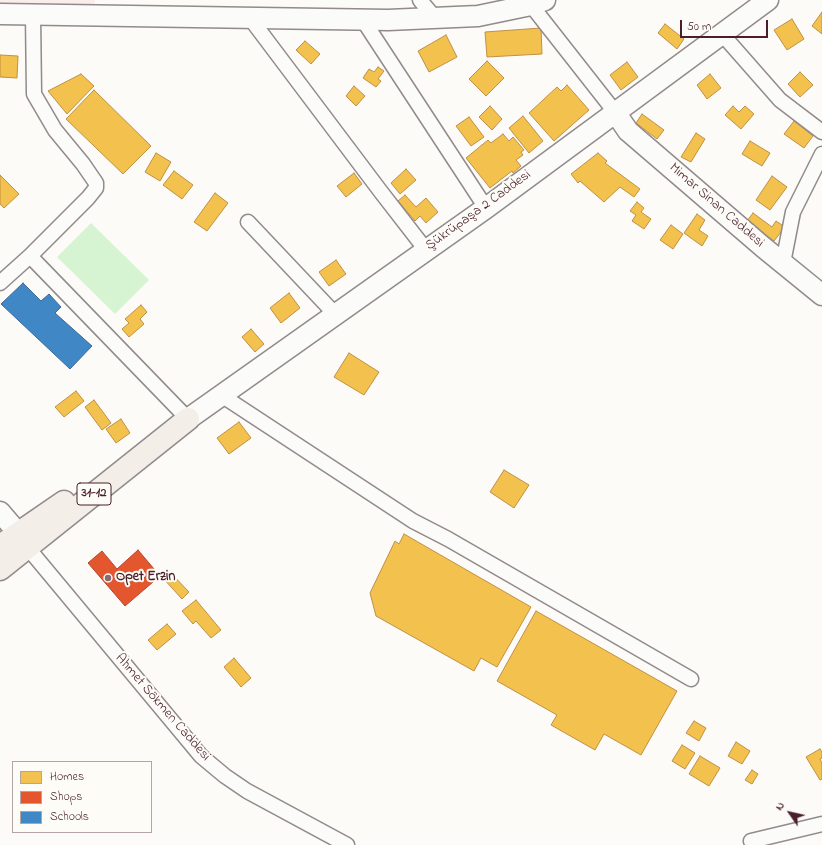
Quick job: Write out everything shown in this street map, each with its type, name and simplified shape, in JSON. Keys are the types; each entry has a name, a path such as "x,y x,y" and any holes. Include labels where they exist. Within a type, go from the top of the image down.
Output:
{"main road":[{"name":"31-12","path":"0,569 22,541 188,419"},
{"name":"31-12","path":"0,546 22,541"}],"street":[{"path":"420,0 435,18"},
{"name":"Şükrüpaşa 2 Caddesi","path":"188,419 486,208 768,0"},
{"path":"0,14 388,20 478,16 538,3 615,112"},
{"path":"0,283 30,256 88,198 96,188 96,183 83,164 55,130 34,94 33,15"},
{"path":"250,18 426,250"},
{"path":"362,20 486,208"},
{"path":"722,34 780,100 822,132"},
{"name":"Mimar Sinan Caddesi","path":"615,112 628,131 782,263 822,295"},
{"path":"782,263 793,212 822,154"},
{"path":"248,222 335,314"},
{"path":"30,256 188,419"},
{"path":"221,395 413,521 448,539 691,679"},
{"path":"0,512 22,541"},
{"name":"Ahmet Sökmen Caddesi","path":"22,541 201,756 225,776 247,791 346,845"},
{"path":"751,841 822,824"}],"shaded area":[{"path":"0,0 95,0 95,7 0,3"}],"green space":[{"path":"91,223 149,280 115,314 57,257"}],"building: Homes":[{"path":"822,12 822,34 812,26"},
{"path":"792,19 804,39 787,50 774,30"},
{"path":"665,24 684,39 677,49 658,33"},
{"path":"541,28 542,54 487,57 485,32"},
{"path":"446,35 457,57 429,72 418,51"},
{"path":"305,41 320,54 311,64 296,50"},
{"path":"0,55 18,56 17,78 0,77"},
{"path":"487,61 504,78 486,96 469,79"},
{"path":"627,62 638,77 621,90 610,75"},
{"path":"378,67 384,71 378,79 381,81 376,87 363,78 369,69 374,72"},
{"path":"800,72 813,85 800,97 788,84"},
{"path":"81,74 94,86 67,114 48,91"},
{"path":"710,74 721,88 707,99 697,85"},
{"path":"567,85 589,110 554,141 529,113 557,87 561,91"},
{"path":"354,86 365,96 356,106 346,96"},
{"path":"94,90 151,146 123,174 66,119"},
{"path":"490,106 502,119 492,130 479,117"},
{"path":"733,106 739,112 745,106 754,114 741,129 725,115"},
{"path":"642,114 664,130 657,139 636,123"},
{"path":"523,116 543,141 529,153 509,128"},
{"path":"469,117 484,137 471,146 456,126"},
{"path":"794,121 813,136 804,148 784,134"},
{"path":"696,133 705,139 691,162 681,157"},
{"path":"503,134 509,141 513,137 524,150 521,152 523,155 516,160 521,166 490,188 466,158 488,140 491,143"},
{"path":"750,141 770,153 762,166 742,154"},
{"path":"156,153 171,162 160,181 145,172"},
{"path":"598,153 607,161 605,163 640,189 634,197 620,187 604,202 580,181 578,183 571,174"},
{"path":"406,169 416,180 400,194 391,183"},
{"path":"174,171 193,185 182,199 163,185"},
{"path":"354,173 362,184 346,197 337,186"},
{"path":"0,175 19,194 4,208 0,204"},
{"path":"772,176 787,187 770,210 756,200"},
{"path":"215,193 228,203 207,231 194,222"},
{"path":"405,195 416,207 426,198 438,212 426,223 420,216 415,221 398,201"},
{"path":"637,202 644,208 641,212 651,219 644,229 632,221 636,215 630,211"},
{"path":"753,213 772,227 776,221 785,227 774,241 747,221"},
{"path":"697,214 705,220 699,230 708,236 702,246 684,233"},
{"path":"671,225 683,234 673,249 660,240"},
{"path":"336,260 346,274 329,286 319,272"},
{"path":"289,293 300,308 281,323 270,308"},
{"path":"141,305 147,312 140,319 144,324 129,337 122,329 129,323 125,319"},
{"path":"251,329 264,344 255,352 242,337"},
{"path":"349,353 379,372 364,395 334,377"},
{"path":"76,391 84,401 64,417 55,407"},
{"path":"94,400 111,423 102,430 85,407"},
{"path":"121,419 130,433 116,443 106,429"},
{"path":"239,422 251,438 229,454 217,438"},
{"path":"504,470 529,485 514,508 490,492"},
{"path":"404,534 531,607 497,667 481,658 474,671 376,616 370,593 395,541 399,544"},
{"path":"169,571 189,592 182,599 162,577"},
{"path":"196,600 221,630 211,638 196,621 193,624 182,611"},
{"path":"536,611 677,691 641,755 604,734 595,750 551,725 557,715 497,681"},
{"path":"167,624 176,634 157,650 148,640"},
{"path":"234,658 251,678 241,687 224,667"},
{"path":"694,721 706,728 699,741 686,733"},
{"path":"736,742 750,751 742,764 728,756"},
{"path":"682,745 695,753 685,769 672,761"},
{"path":"820,749 822,752 822,758 820,759 822,763 822,779 820,780 806,757"},
{"path":"700,756 720,768 709,786 689,774"},
{"path":"752,770 758,774 752,784 745,780"}],"building: Shops":[{"path":"138,550 160,576 125,606 88,563 102,551 117,569"}],"building: Schools":[{"path":"23,283 41,301 49,294 61,307 55,313 92,346 70,369 1,304"}],"place":[{"name":"Opet Erzin","path":"108,578"}]}
